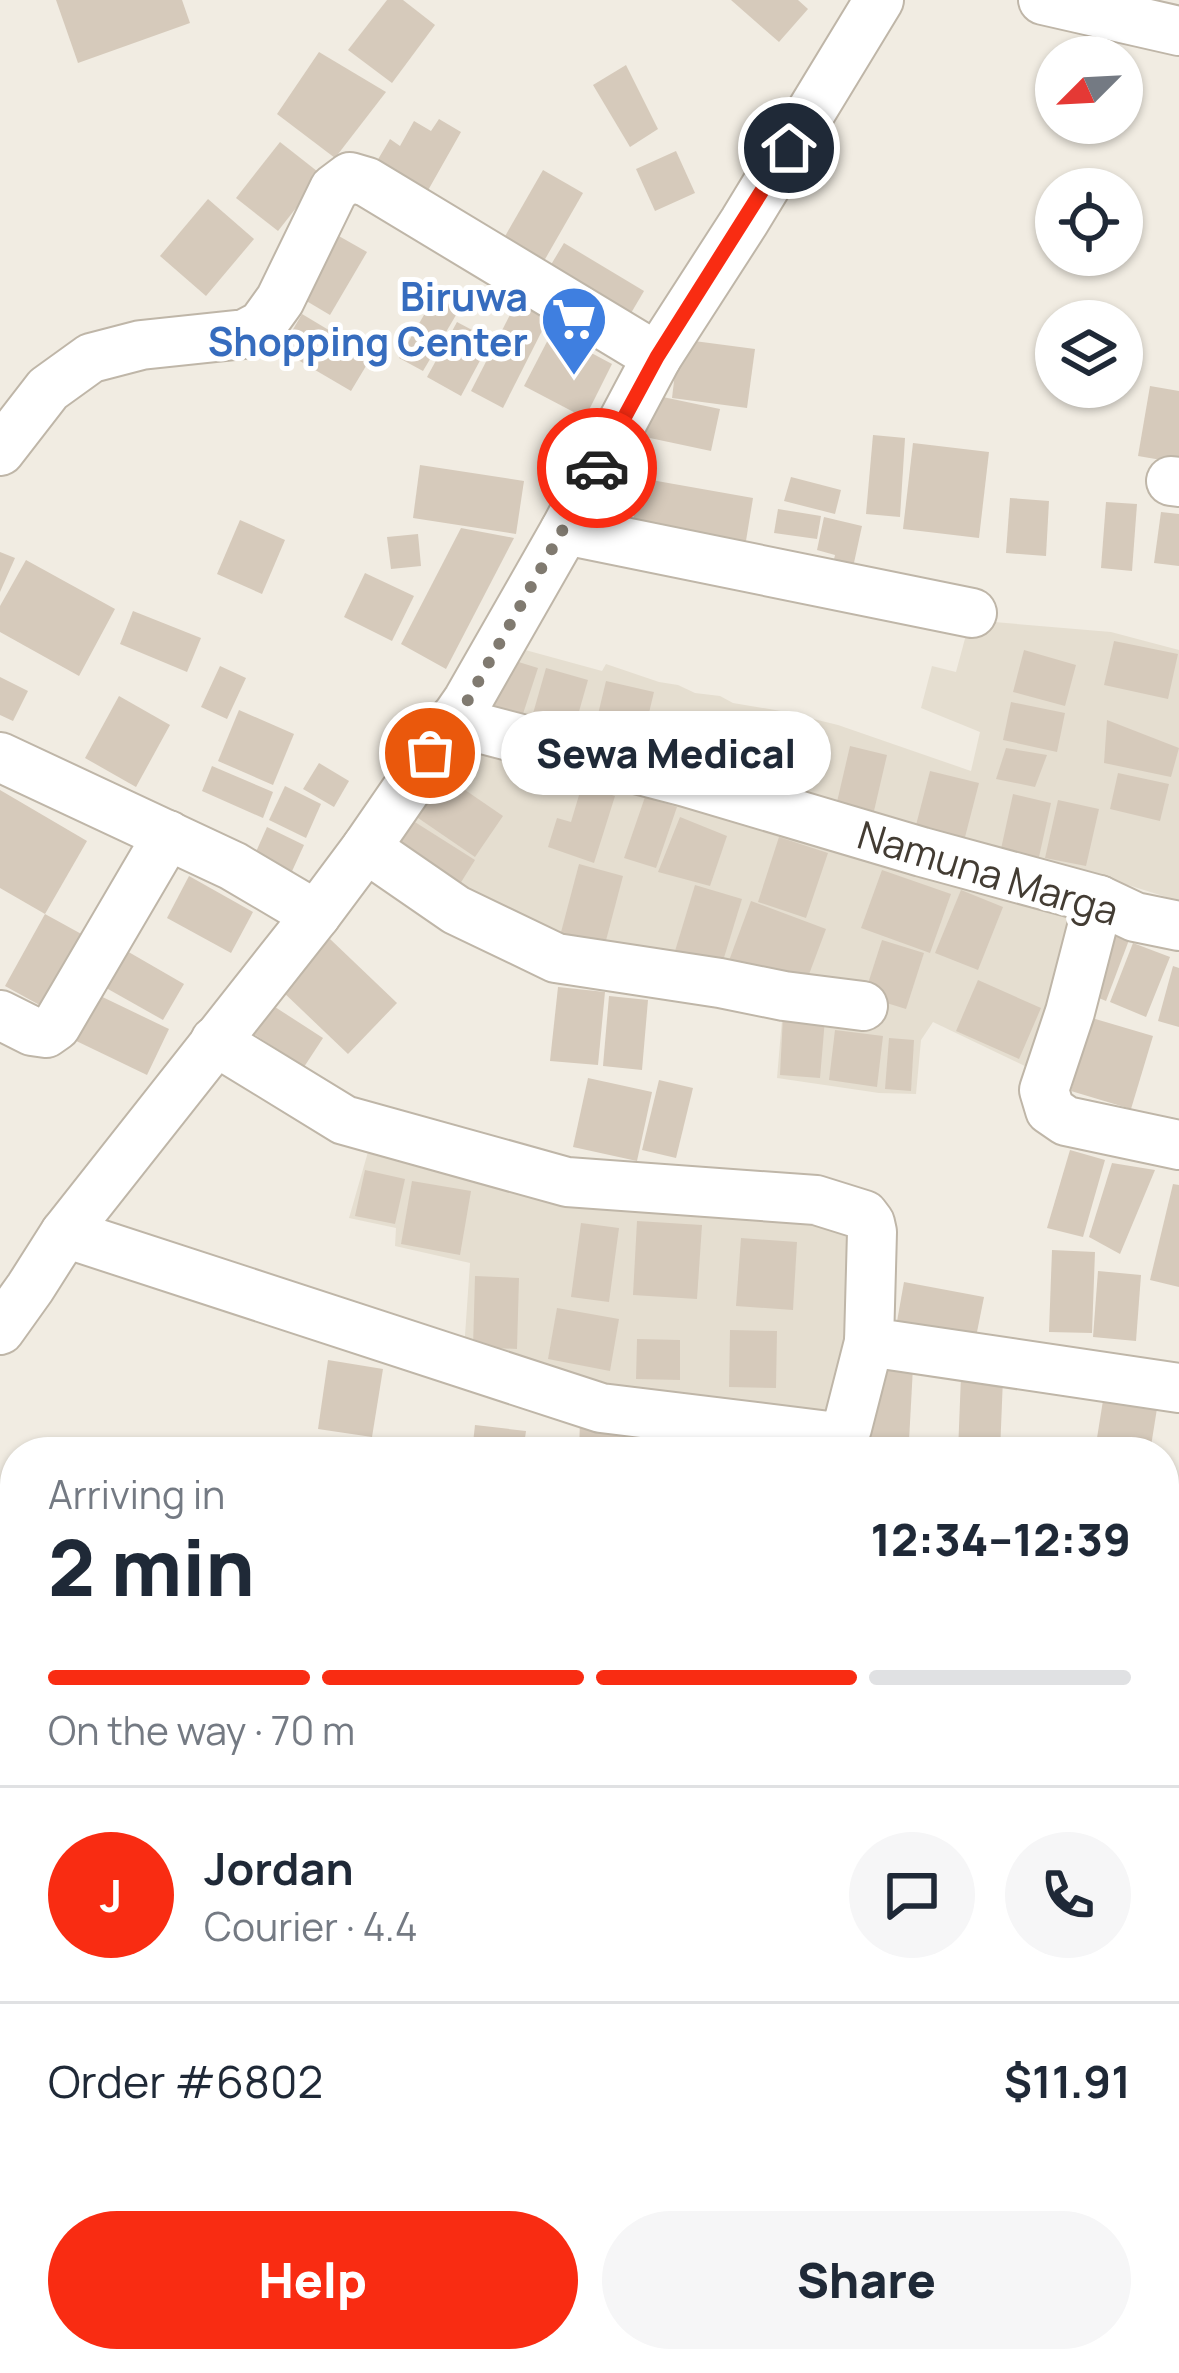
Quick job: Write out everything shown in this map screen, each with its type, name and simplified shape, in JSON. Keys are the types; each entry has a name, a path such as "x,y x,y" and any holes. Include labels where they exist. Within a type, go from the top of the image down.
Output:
{"street":[{"path":"0,1330 64,1234 366,848 468,700 565,530 642,348 744,222 879,0"},
{"path":"1043,0 1133,10 1179,32"},
{"path":"0,451 48,389 91,358 140,345 245,334 262,325 280,300 334,189 350,177 367,182 642,348"},
{"path":"565,530 971,613"},
{"name":"Namuna Marga","path":"452,722 686,782 1099,900 1135,917 1179,926"},
{"path":"0,757 233,866 316,915"},
{"path":"0,1015 46,1034 56,1027 167,835"},
{"path":"366,848 456,910 556,958 863,1006"},
{"path":"1099,900 1044,1090 1050,1110 1066,1121 1179,1145"},
{"path":"64,1234 602,1408 829,1436 847,1428 869,1342 872,1232 864,1215 816,1200 567,1182 344,1120 214,1041"},
{"path":"869,1342 1179,1388"}],"shaded area":[{"path":"970,620 1111,632 1179,650 1179,901 1090,873 487,721 518,648 602,671 606,664 733,703 838,725 971,771 980,732 921,708 932,666 956,672"},
{"path":"455,731 1091,916 1029,1068 933,1022 921,1040 916,1094 777,1078 783,1008 879,1023 888,1008 860,998 615,959 373,847"},
{"path":"372,1138 816,1221 866,1235 844,1418 627,1395 464,1350 470,1263 395,1246 396,1228 349,1218"}],"building":[{"path":"56,0 182,0 190,23 78,63"},
{"path":"387,0 403,0 435,25 392,83 348,50"},
{"path":"731,0 798,0 808,9 779,42"},
{"path":"319,52 386,92 335,158 277,114"},
{"path":"626,65 658,129 630,147 593,85"},
{"path":"439,119 461,132 418,208 367,178 390,139 400,146 414,121 431,131"},
{"path":"280,142 322,175 278,231 236,198"},
{"path":"676,151 695,193 655,211 636,169"},
{"path":"543,170 583,193 544,261 504,238"},
{"path":"208,199 254,239 206,296 160,256"},
{"path":"330,231 367,252 330,315 293,293"},
{"path":"564,243 644,291 624,325 543,278"},
{"path":"435,296 459,310 423,371 399,358"},
{"path":"516,303 548,319 503,408 471,391"},
{"path":"302,314 372,356 351,391 281,350"},
{"path":"457,322 491,340 461,396 427,377"},
{"path":"552,332 612,364 585,418 524,386"},
{"path":"679,339 755,349 747,408 672,398"},
{"path":"1150,386 1179,391 1179,463 1138,456"},
{"path":"639,392 720,409 711,451 631,434"},
{"path":"873,435 905,438 900,517 866,514"},
{"path":"913,443 989,452 979,538 903,529"},
{"path":"420,465 524,481 516,534 413,518"},
{"path":"791,477 841,490 835,514 784,501"},
{"path":"640,478 753,498 744,553 631,534"},
{"path":"1010,498 1049,501 1046,556 1006,553"},
{"path":"1106,502 1137,504 1132,571 1101,568"},
{"path":"778,509 821,516 817,539 774,533"},
{"path":"1161,512 1179,514 1179,566 1154,563"},
{"path":"824,517 862,526 852,572 832,568 835,555 817,550"},
{"path":"240,520 285,540 262,594 217,574"},
{"path":"461,528 514,538 446,669 401,644"},
{"path":"418,534 421,566 391,569 387,537"},
{"path":"0,552 15,558 0,592"},
{"path":"26,560 115,609 79,676 0,632 0,606"},
{"path":"365,573 414,596 392,641 344,617"},
{"path":"133,611 201,638 187,672 120,644"},
{"path":"1114,641 1178,654 1168,699 1104,685"},
{"path":"1024,650 1076,665 1065,706 1013,692"},
{"path":"496,655 538,668 519,726 477,712"},
{"path":"220,666 246,678 227,719 201,707"},
{"path":"546,668 588,680 572,736 530,724"},
{"path":"0,677 28,691 13,721 0,715"},
{"path":"606,681 654,692 641,746 593,735"},
{"path":"119,696 170,725 136,787 85,758"},
{"path":"1011,702 1065,713 1057,752 1003,740"},
{"path":"239,710 294,734 273,785 218,761"},
{"path":"750,720 797,730 785,789 738,780"},
{"path":"1107,720 1179,748 1171,777 1104,763"},
{"path":"850,746 887,755 874,811 837,802"},
{"path":"1006,748 1047,755 1035,787 996,779"},
{"path":"319,763 349,781 334,807 303,789"},
{"path":"212,766 273,792 263,818 202,791"},
{"path":"433,768 503,816 475,857 405,809"},
{"path":"930,771 979,783 964,841 915,829"},
{"path":"1118,773 1169,784 1160,821 1110,809"},
{"path":"582,785 615,796 594,863 548,847 557,818 571,822"},
{"path":"285,786 321,804 306,838 269,820"},
{"path":"0,790 87,841 45,914 0,888"},
{"path":"1013,794 1051,803 1039,857 1001,849"},
{"path":"645,797 677,807 656,868 624,858"},
{"path":"1058,800 1099,809 1086,866 1045,858"},
{"path":"399,812 475,860 453,895 377,848"},
{"path":"680,817 727,836 710,886 658,872"},
{"path":"267,827 304,845 288,880 251,863"},
{"path":"779,837 828,853 806,918 758,902"},
{"path":"579,864 623,876 604,948 560,936"},
{"path":"882,870 951,894 930,953 861,928"},
{"path":"189,876 253,912 231,953 167,918"},
{"path":"695,885 742,899 719,974 672,961"},
{"path":"961,890 1003,907 978,970 935,953"},
{"path":"751,901 826,929 802,993 727,966"},
{"path":"45,914 85,936 45,1008 5,986"},
{"path":"1103,929 1129,940 1106,1001 1080,990"},
{"path":"330,939 397,1003 348,1054 281,990"},
{"path":"882,940 924,953 906,1009 864,996"},
{"path":"113,943 184,984 163,1020 92,980"},
{"path":"1133,943 1170,957 1146,1017 1110,1002"},
{"path":"1173,966 1179,968 1179,1027 1158,1021"},
{"path":"978,980 1041,1008 1019,1059 956,1031"},
{"path":"558,987 605,992 598,1065 550,1061"},
{"path":"90,991 169,1029 147,1075 68,1037"},
{"path":"258,996 323,1038 304,1067 240,1025"},
{"path":"609,996 648,1000 642,1070 603,1066"},
{"path":"783,1016 825,1019 820,1078 780,1075"},
{"path":"1092,1018 1153,1036 1131,1109 1071,1091"},
{"path":"835,1030 883,1036 877,1087 829,1080"},
{"path":"889,1038 914,1040 911,1091 885,1089"},
{"path":"588,1078 652,1092 637,1161 573,1147"},
{"path":"659,1080 693,1088 676,1158 642,1150"},
{"path":"1070,1150 1105,1160 1083,1237 1047,1228"},
{"path":"1112,1163 1155,1170 1120,1254 1089,1237"},
{"path":"365,1170 405,1179 395,1224 355,1216"},
{"path":"412,1181 471,1191 460,1255 401,1244"},
{"path":"1173,1184 1179,1185 1179,1287 1150,1280"},
{"path":"637,1221 702,1225 697,1299 633,1295"},
{"path":"581,1223 619,1228 609,1302 571,1297"},
{"path":"741,1238 797,1242 793,1310 736,1306"},
{"path":"1052,1250 1095,1252 1092,1333 1049,1332"},
{"path":"1098,1271 1141,1275 1136,1341 1093,1337"},
{"path":"475,1276 519,1278 517,1349 473,1347"},
{"path":"904,1282 984,1297 975,1342 896,1327"},
{"path":"557,1308 619,1319 610,1371 548,1359"},
{"path":"730,1330 777,1331 776,1388 729,1387"},
{"path":"637,1339 680,1340 680,1380 636,1379"},
{"path":"328,1360 383,1369 372,1437 318,1429"},
{"path":"864,1364 913,1367 909,1437 860,1437"},
{"path":"961,1376 1003,1378 1001,1437 959,1437"},
{"path":"1105,1388 1159,1396 1152,1437 1097,1437"},
{"path":"580,1420 634,1422 634,1437 579,1437"},
{"path":"475,1425 526,1431 525,1437 474,1437"},
{"path":"644,1432 696,1437 644,1437"}],"way so far":[{"path":"430,753 468,700 597,468"}],"place":[{"name":"Biruwa Shopping Center","path":"574,378"},
{"name":"Sewa Medical","path":"430,753"}],"route":[{"path":"597,468 657,357 789,148"}]}
